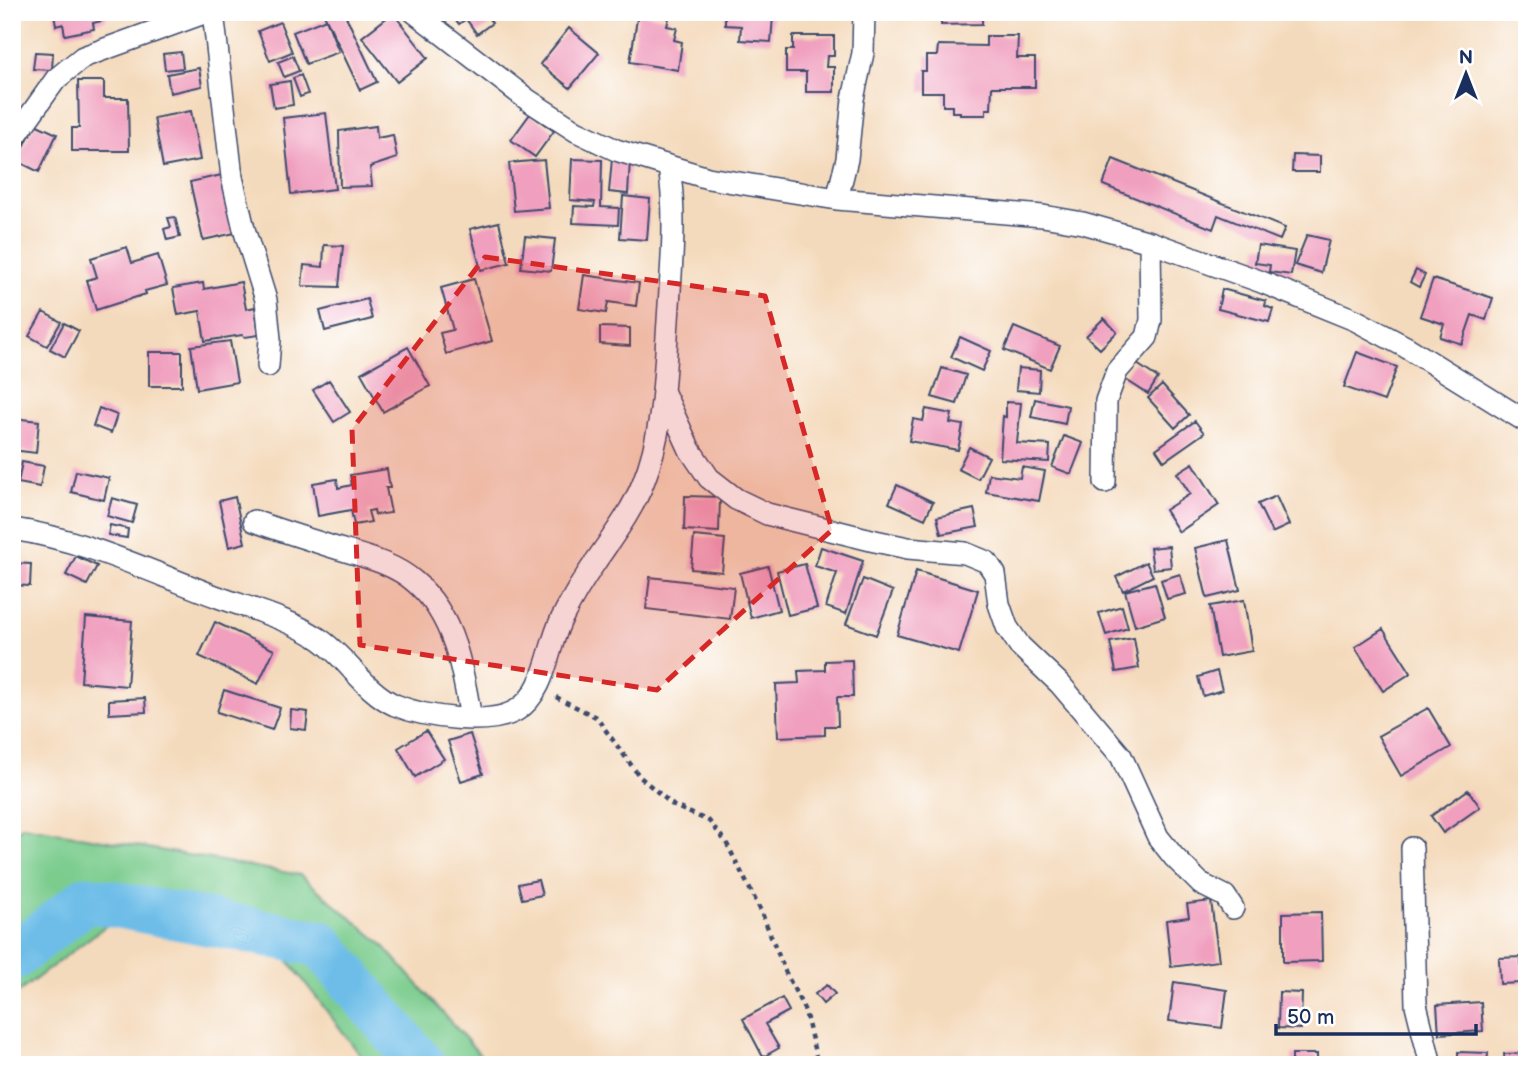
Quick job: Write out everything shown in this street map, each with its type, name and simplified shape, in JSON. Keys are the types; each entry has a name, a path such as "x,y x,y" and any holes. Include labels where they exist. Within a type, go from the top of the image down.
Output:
{"street":[{"path":"12,141 56,79 83,57 207,12"},
{"path":"212,12 232,177 266,300 270,339 268,366"},
{"path":"414,12 528,100 576,131 615,150 708,177 837,199 1043,216 1083,223 1150,242 1259,281 1355,320 1406,347 1527,422"},
{"path":"837,199 847,159 853,99 863,53 864,12"},
{"path":"12,528 88,548 298,626 339,654 374,691 392,704 419,713 471,719 501,717 517,710 535,695 561,620 585,577 635,502 657,440 664,393 673,252 673,200 669,167"},
{"path":"1105,482 1106,401 1117,371 1147,337 1151,320 1150,242"},
{"path":"664,393 690,450 709,478 736,499 767,514 874,541 908,548 965,553 987,562 995,574 999,604 1007,627 1020,646 1060,684 1121,755 1158,837 1174,857 1201,884 1225,896 1233,908"},
{"path":"254,521 391,567 415,581 436,604 449,628 465,682 471,719"},
{"path":"1412,848 1416,1005 1432,1065"}],"path":[{"path":"535,695 558,697 596,717 640,777 674,806 709,821 726,842 761,911 785,971 805,1011 818,1065"}],"highlighted area":[{"path":"485,257 765,296 832,530 657,690 360,645 352,429"}],"green space":[{"path":"23,826 300,875 382,944 489,1065 368,1065 287,959 112,921 12,997 12,834"}],"building":[{"path":"105,12 106,20 93,23 94,29 65,35 63,24 56,26 54,14"},
{"path":"323,12 344,12 377,82 360,90"},
{"path":"450,12 484,12 492,23 477,34 466,19 459,24"},
{"path":"941,12 982,12 982,24 941,25"},
{"path":"393,13 428,58 397,82 362,37"},
{"path":"638,13 669,18 667,26 677,28 674,40 682,42 678,70 630,62"},
{"path":"725,13 773,16 771,42 740,40 741,26 725,25"},
{"path":"326,19 339,52 306,64 293,32"},
{"path":"280,22 292,52 270,61 258,31"},
{"path":"569,28 599,53 570,88 540,64"},
{"path":"793,36 834,36 834,56 827,56 826,67 834,67 834,92 806,92 806,72 786,72 786,50 793,50"},
{"path":"986,36 1018,36 1017,58 1035,58 1035,87 992,87 991,109 986,109 986,115 960,115 960,112 952,112 952,106 943,106 943,92 921,92 921,71 926,71 926,56 937,56 938,45 986,46"},
{"path":"35,52 53,53 52,70 33,69"},
{"path":"181,52 183,68 165,70 163,54"},
{"path":"293,56 299,71 284,77 278,62"},
{"path":"199,68 202,86 170,93 167,74"},
{"path":"301,75 308,94 300,97 293,78"},
{"path":"78,81 104,81 104,98 128,98 129,151 72,151 72,128 79,128"},
{"path":"290,81 293,105 274,108 270,84"},
{"path":"191,111 200,160 163,167 154,118"},
{"path":"326,113 335,189 291,194 283,118"},
{"path":"530,114 554,131 535,157 511,140"},
{"path":"35,124 57,134 39,172 17,161"},
{"path":"376,126 377,138 393,135 397,158 370,167 372,186 340,187 339,131"},
{"path":"1293,155 1320,156 1320,172 1292,172"},
{"path":"572,159 602,160 601,207 619,208 618,225 573,223 574,206 594,207 595,202 570,200"},
{"path":"612,159 630,160 628,194 609,192"},
{"path":"1113,159 1285,228 1280,240 1218,215 1213,229 1103,185"},
{"path":"544,160 549,208 514,211 509,163"},
{"path":"222,175 235,233 203,240 190,182"},
{"path":"623,196 650,199 647,240 620,238"},
{"path":"175,217 180,237 167,240 164,229 171,227 168,218"},
{"path":"499,222 509,263 481,270 470,229"},
{"path":"1307,235 1329,240 1321,273 1295,265"},
{"path":"525,236 555,239 551,271 521,268"},
{"path":"324,245 343,246 339,287 302,286 304,265 323,267"},
{"path":"1258,245 1295,251 1291,275 1269,272 1270,265 1255,263"},
{"path":"127,247 132,263 158,255 167,285 96,310 87,280 97,277 91,258"},
{"path":"1416,270 1425,275 1419,287 1410,282"},
{"path":"584,275 639,283 636,306 608,302 606,313 579,309"},
{"path":"474,279 492,341 446,354 440,333 453,330 441,288"},
{"path":"1433,279 1493,298 1486,320 1472,315 1462,344 1440,337 1444,324 1420,316"},
{"path":"241,282 246,309 255,307 259,335 205,341 200,311 178,315 173,288 203,283 204,289"},
{"path":"1222,289 1266,301 1265,306 1273,309 1269,322 1218,309"},
{"path":"367,299 372,319 325,331 320,311"},
{"path":"43,312 61,322 47,346 29,336"},
{"path":"1104,318 1117,332 1100,349 1086,336"},
{"path":"64,323 79,331 65,357 50,349"},
{"path":"600,327 630,328 630,346 600,344"},
{"path":"1014,327 1060,346 1050,369 1004,350"},
{"path":"960,337 991,351 982,371 951,357"},
{"path":"230,341 237,382 197,389 191,346"},
{"path":"408,347 430,386 383,412 361,373"},
{"path":"149,352 182,352 182,386 149,386"},
{"path":"1357,352 1397,367 1384,401 1344,387"},
{"path":"1134,362 1158,378 1148,394 1123,378"},
{"path":"942,368 966,375 957,404 932,397"},
{"path":"1018,368 1040,370 1039,392 1016,390"},
{"path":"329,380 350,412 334,422 313,390"},
{"path":"1162,385 1189,415 1175,428 1148,398"},
{"path":"1035,399 1068,406 1065,424 1031,417"},
{"path":"1006,402 1021,403 1017,443 1050,445 1049,462 1000,459"},
{"path":"99,408 117,415 111,433 93,426"},
{"path":"926,409 952,414 950,423 963,425 958,450 909,441 913,419 923,421"},
{"path":"12,418 39,421 36,453 12,450"},
{"path":"1195,421 1204,433 1164,461 1156,449"},
{"path":"1064,436 1083,443 1071,474 1052,467"},
{"path":"969,447 989,457 978,479 958,469"},
{"path":"22,462 44,466 40,487 18,483"},
{"path":"1193,463 1219,505 1179,532 1165,510 1190,494 1177,473"},
{"path":"1022,467 1045,471 1039,501 986,492 989,474 1020,478"},
{"path":"387,469 390,488 386,488 391,513 375,515 374,510 368,511 371,522 354,525 351,510 318,516 313,483 337,479 338,488 352,485 350,475"},
{"path":"76,471 109,478 104,500 71,492"},
{"path":"897,485 933,502 925,519 889,503"},
{"path":"685,496 720,497 719,532 684,530"},
{"path":"1276,496 1289,525 1272,533 1258,504"},
{"path":"235,497 245,543 229,547 219,501"},
{"path":"112,498 137,505 132,523 107,516"},
{"path":"974,509 978,527 941,534 937,517"},
{"path":"110,525 128,529 127,538 108,535"},
{"path":"694,536 725,539 722,572 691,569"},
{"path":"1228,540 1240,590 1207,598 1195,548"},
{"path":"1169,546 1171,567 1153,569 1150,548"},
{"path":"821,547 863,561 846,614 826,607 837,573 815,566"},
{"path":"76,556 97,566 87,585 66,575"},
{"path":"1146,562 1153,576 1123,591 1116,577"},
{"path":"12,563 31,564 30,586 12,585"},
{"path":"805,564 817,608 788,615 777,571"},
{"path":"768,566 779,610 751,618 740,573"},
{"path":"916,571 978,590 959,653 897,635"},
{"path":"1180,574 1186,594 1167,599 1161,580"},
{"path":"650,577 734,587 730,619 646,609"},
{"path":"863,579 893,591 876,635 846,624"},
{"path":"1155,583 1165,617 1135,626 1125,591"},
{"path":"1244,600 1252,651 1219,657 1210,606"},
{"path":"1122,606 1128,628 1106,635 1099,613"},
{"path":"86,617 132,621 127,686 81,682"},
{"path":"215,622 274,650 258,684 199,656"},
{"path":"1383,629 1411,673 1383,691 1355,647"},
{"path":"1134,638 1139,668 1116,672 1110,642"},
{"path":"852,660 853,697 837,697 838,726 825,726 825,735 778,737 776,684 799,683 798,671 825,670 825,661"},
{"path":"1217,671 1222,690 1203,696 1198,677"},
{"path":"224,690 280,708 272,730 217,712"},
{"path":"145,698 146,712 109,714 109,700"},
{"path":"1428,708 1451,747 1401,776 1378,736"},
{"path":"291,710 308,712 306,730 290,728"},
{"path":"426,731 444,759 415,777 398,748"},
{"path":"470,734 483,774 461,781 448,741"},
{"path":"1468,790 1480,807 1443,833 1431,816"},
{"path":"538,880 542,895 522,899 518,884"},
{"path":"1211,901 1219,961 1171,967 1166,920 1189,917 1187,904"},
{"path":"1321,912 1322,961 1283,962 1283,913"},
{"path":"1521,957 1522,983 1500,984 1499,958"},
{"path":"1174,982 1227,990 1222,1028 1169,1021"},
{"path":"827,985 835,994 823,1004 815,994"},
{"path":"1279,992 1302,993 1301,1029 1278,1028"},
{"path":"782,998 789,1011 765,1024 779,1048 763,1057 743,1019"},
{"path":"1481,1002 1483,1031 1439,1034 1437,1005"},
{"path":"1458,1052 1488,1053 1487,1065 1458,1065"},
{"path":"1527,1053 1527,1065 1505,1065 1504,1054"},
{"path":"1292,1054 1317,1054 1317,1065 1292,1065"}],"waterway":[{"path":"12,958 87,899 321,944 422,1065"}]}
